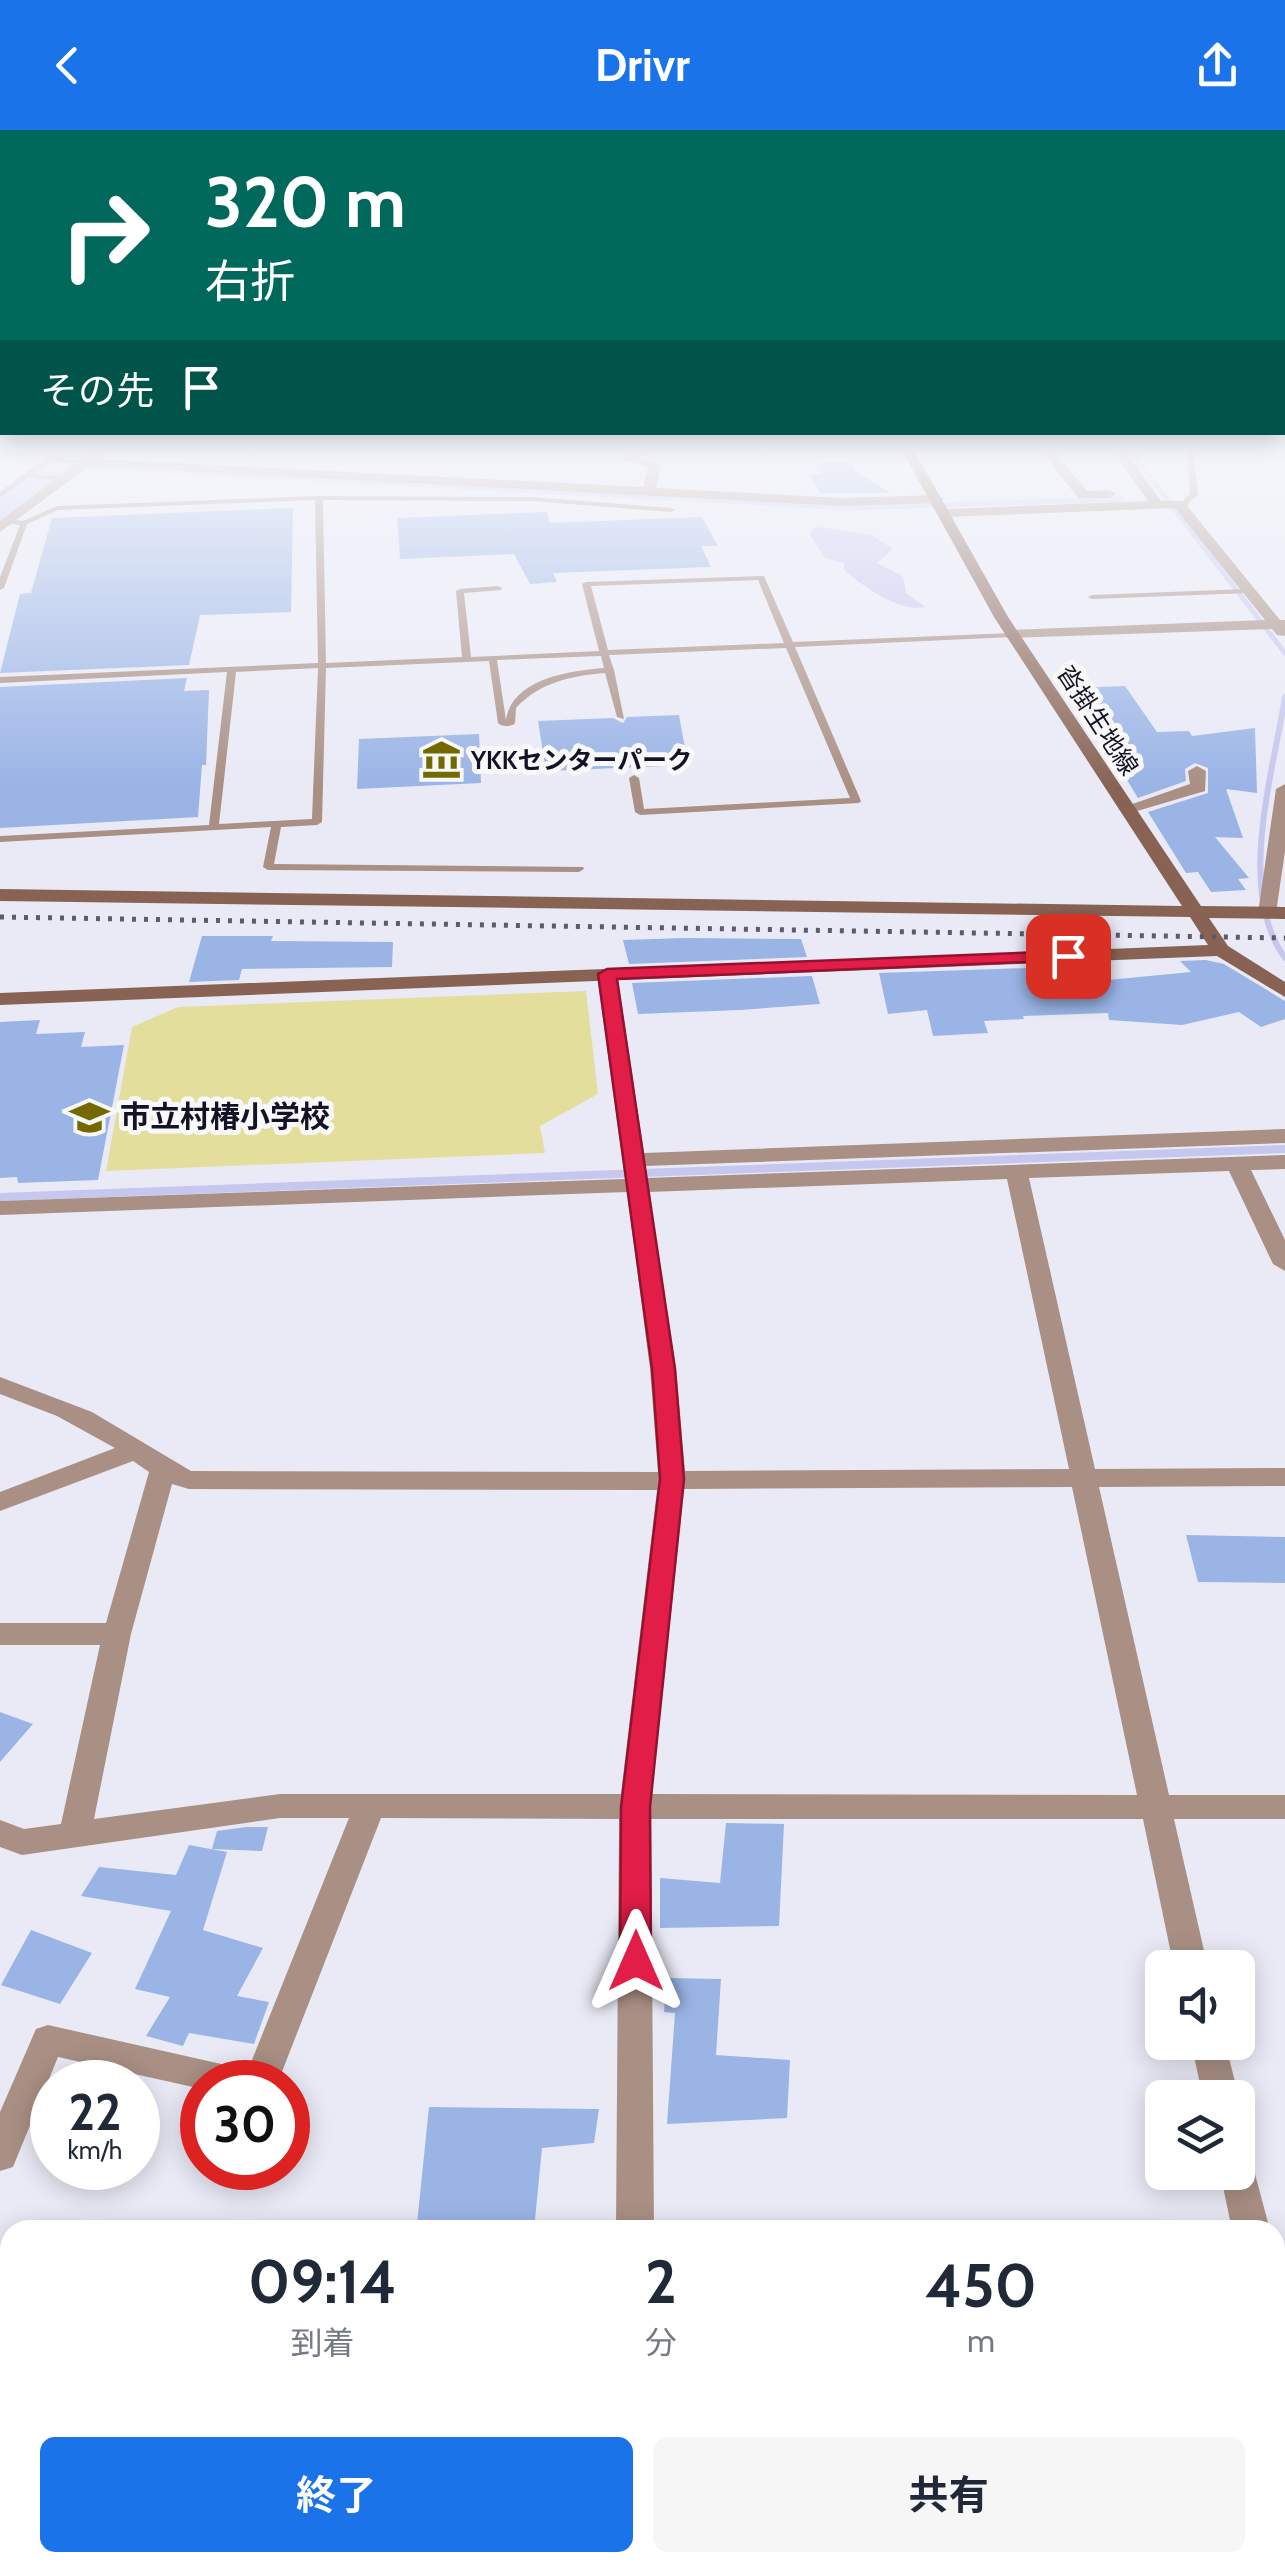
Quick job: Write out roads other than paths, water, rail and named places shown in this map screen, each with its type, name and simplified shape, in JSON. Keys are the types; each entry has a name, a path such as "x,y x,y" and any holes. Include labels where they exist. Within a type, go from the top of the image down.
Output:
{"street":[{"name":"沓掛生地線","path":"966,559 1221,950 1285,992"},
{"path":"1222,559 1281,628"},
{"path":"1012,635 1281,628"},
{"path":"1127,809 1199,787 1198,771"},
{"path":"0,895 1276,913 1285,788"},
{"path":"0,999 1221,950"},
{"path":"607,974 664,1369 672,1479 636,1807 636,2220"},
{"path":"634,1160 1285,1136"},
{"path":"0,1208 1285,1162"},
{"path":"1237,1164 1285,1264"},
{"path":"1016,1173 1187,1950"},
{"path":"0,1385 50,1401 136,1450 162,1472 189,1480 1285,1477"},
{"path":"0,1502 136,1450"},
{"path":"75,1834 116,1634 162,1472"},
{"path":"0,1634 116,1634"},
{"path":"0,1833 22,1842 280,1806 1285,1807"},
{"path":"269,2060 370,1806"},
{"path":"0,2156 48,2040 180,2069"},
{"path":"1242,2190 1249,2220"}],"lane":[{"path":"0,588 11,559"},
{"path":"0,839 318,822 321,559"},
{"path":"622,717 586,584 762,578 856,801 640,812 634,778"},
{"path":"467,660 460,591 498,588"},
{"path":"1092,597 1246,591"},
{"path":"0,680 1012,635"},
{"path":"494,659 502,724 511,723 512,708 536,686 564,676 610,670"},
{"path":"214,828 232,670"},
{"path":"277,824 268,868 580,870"}],"water":[{"path":"828,559 882,559 877,563 903,576 906,593 925,607 904,606 882,597 844,570 844,563"}],"waterway":[{"path":"1213,559 1285,653"},
{"path":"1285,697 1267,796 1260,866 1270,931 1285,958"},
{"path":"0,1197 1285,1149"}],"railway":[{"path":"0,917 1285,938"}],"place":[{"name":"YKKセンターパーク","path":"441,760"},
{"name":"市立村椿小学校","path":"90,1117"}]}
